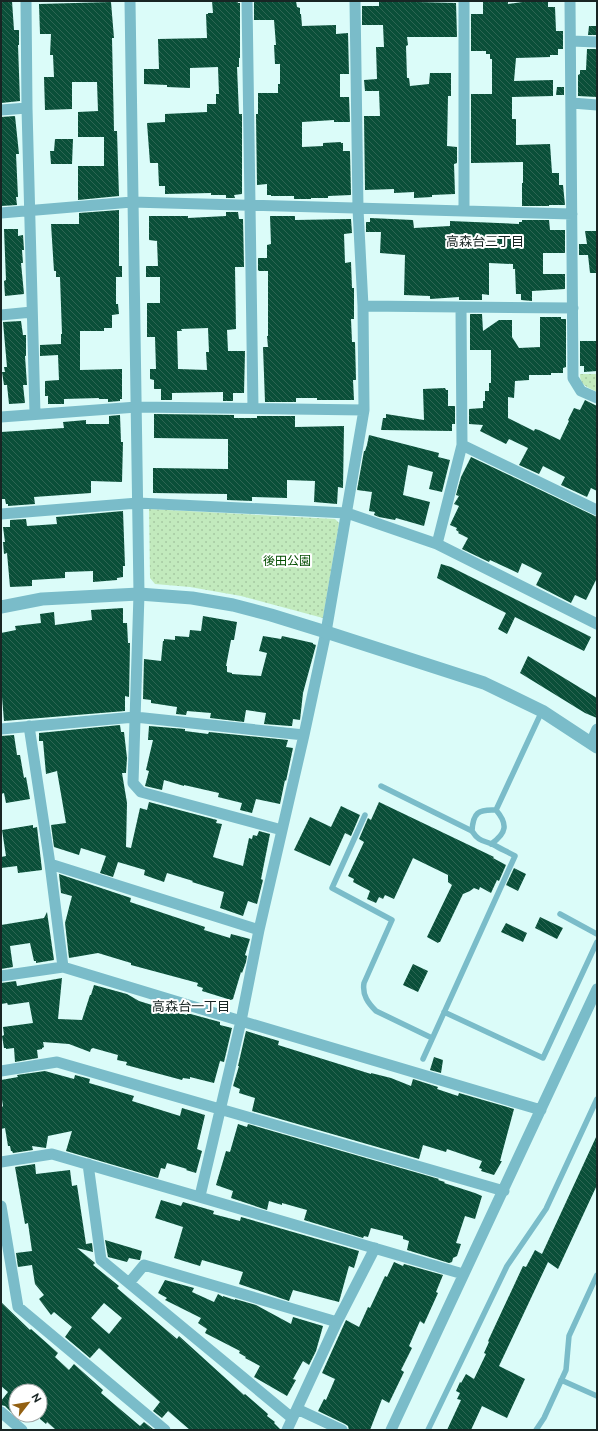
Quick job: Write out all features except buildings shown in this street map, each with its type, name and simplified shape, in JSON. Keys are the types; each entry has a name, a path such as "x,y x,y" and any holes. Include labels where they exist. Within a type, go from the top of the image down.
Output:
{"street":[{"path":"26,1 27,108 35,414"},
{"path":"130,1 139,594 133,783 141,792 282,830"},
{"path":"248,1 253,408"},
{"path":"200,1196 241,1021 259,930 326,632 364,410 363,306 358,209 355,1"},
{"path":"464,1 464,211"},
{"path":"570,1 573,378 581,391 597,398"},
{"path":"571,41 597,42"},
{"path":"572,103 597,105"},
{"path":"1,110 27,108"},
{"path":"1,213 132,202 572,214"},
{"path":"363,306 573,308"},
{"path":"437,544 462,445 461,308"},
{"path":"1,315 32,312"},
{"path":"1,418 35,414 137,407 364,410"},
{"path":"462,445 597,510"},
{"path":"1,514 138,503 347,513 437,544 597,624"},
{"path":"1,607 42,599 139,594 192,598 233,605 326,632 484,683 542,711 594,745 597,728"},
{"path":"1,729 135,717 304,735"},
{"path":"29,726 50,864 63,967"},
{"path":"50,864 259,930"},
{"path":"1,976 63,967 541,1110"},
{"path":"391,1430 463,1274 504,1191 597,989"},
{"path":"1,1071 57,1062 504,1191"},
{"path":"1,1162 52,1154 463,1274"},
{"path":"88,1164 101,1260 295,1414 342,1430"},
{"path":"1,1206 18,1307 165,1430"},
{"path":"287,1430 337,1322 374,1248"},
{"path":"129,1283 144,1265 337,1322"},
{"path":"1,1412 22,1430"}],"lane":[{"path":"496,810 542,711"},
{"path":"381,786 472,831"},
{"path":"423,1059 514,856 491,844 482,842 472,831 472,820 478,813 486,809 496,810 503,818 505,825 502,834 491,844"},
{"path":"365,815 332,888 392,920 364,983 363,990 370,1006 376,1011 432,1038"},
{"path":"560,914 597,934"},
{"path":"444,1012 543,1058 597,942"},
{"path":"428,1430 507,1266 546,1209 597,1099"},
{"path":"536,1430 544,1418 566,1370 569,1336 597,1275"},
{"path":"561,1380 597,1396"}],"green space":[{"path":"580,374 597,374 597,392 583,384"},
{"name":"後田公園","path":"149,509 335,519 339,523 323,618 241,596 190,587 155,584 150,578"}],"district":[{"name":"高森台三丁目","path":"485,241"},
{"name":"高森台一丁目","path":"191,1006"}]}
